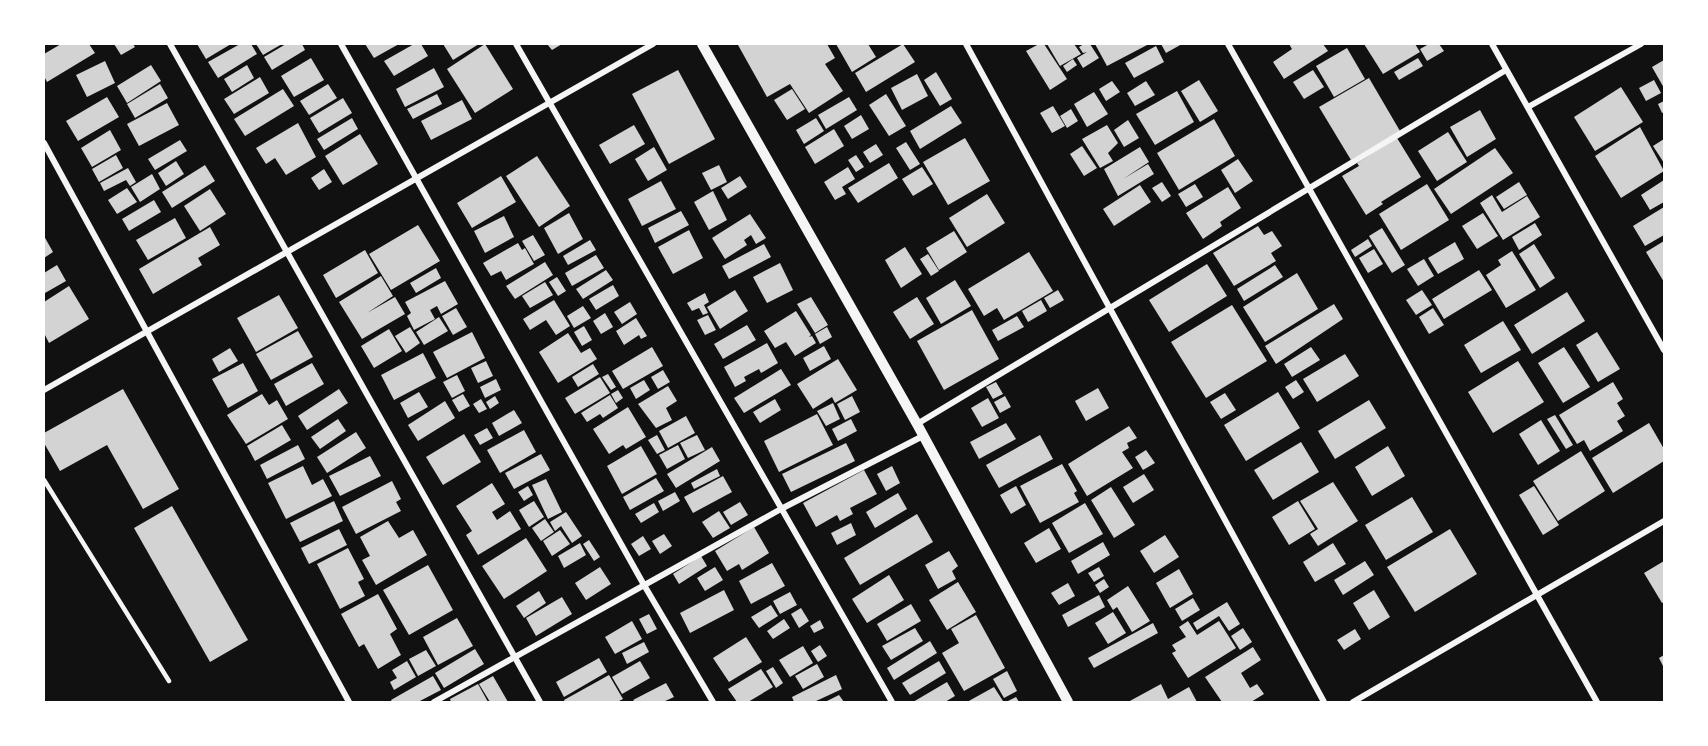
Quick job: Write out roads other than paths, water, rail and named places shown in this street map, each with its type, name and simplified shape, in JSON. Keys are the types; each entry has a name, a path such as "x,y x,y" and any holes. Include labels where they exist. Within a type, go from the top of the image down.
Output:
{"street":[{"path":"170,44 540,702"},
{"path":"341,44 644,585 713,702"},
{"path":"516,44 892,702"},
{"path":"44,390 653,44"},
{"path":"702,44 917,424 1068,702"},
{"path":"966,44 1324,702"},
{"path":"1228,44 1597,702"},
{"path":"1492,44 1665,350"},
{"path":"1528,107 1641,44"},
{"path":"917,424 1111,310 1506,70"},
{"path":"44,143 349,702"},
{"path":"434,702 782,509 923,436"},
{"path":"1353,702 1665,521"}],"lane":[{"path":"44,480 169,681"}]}
